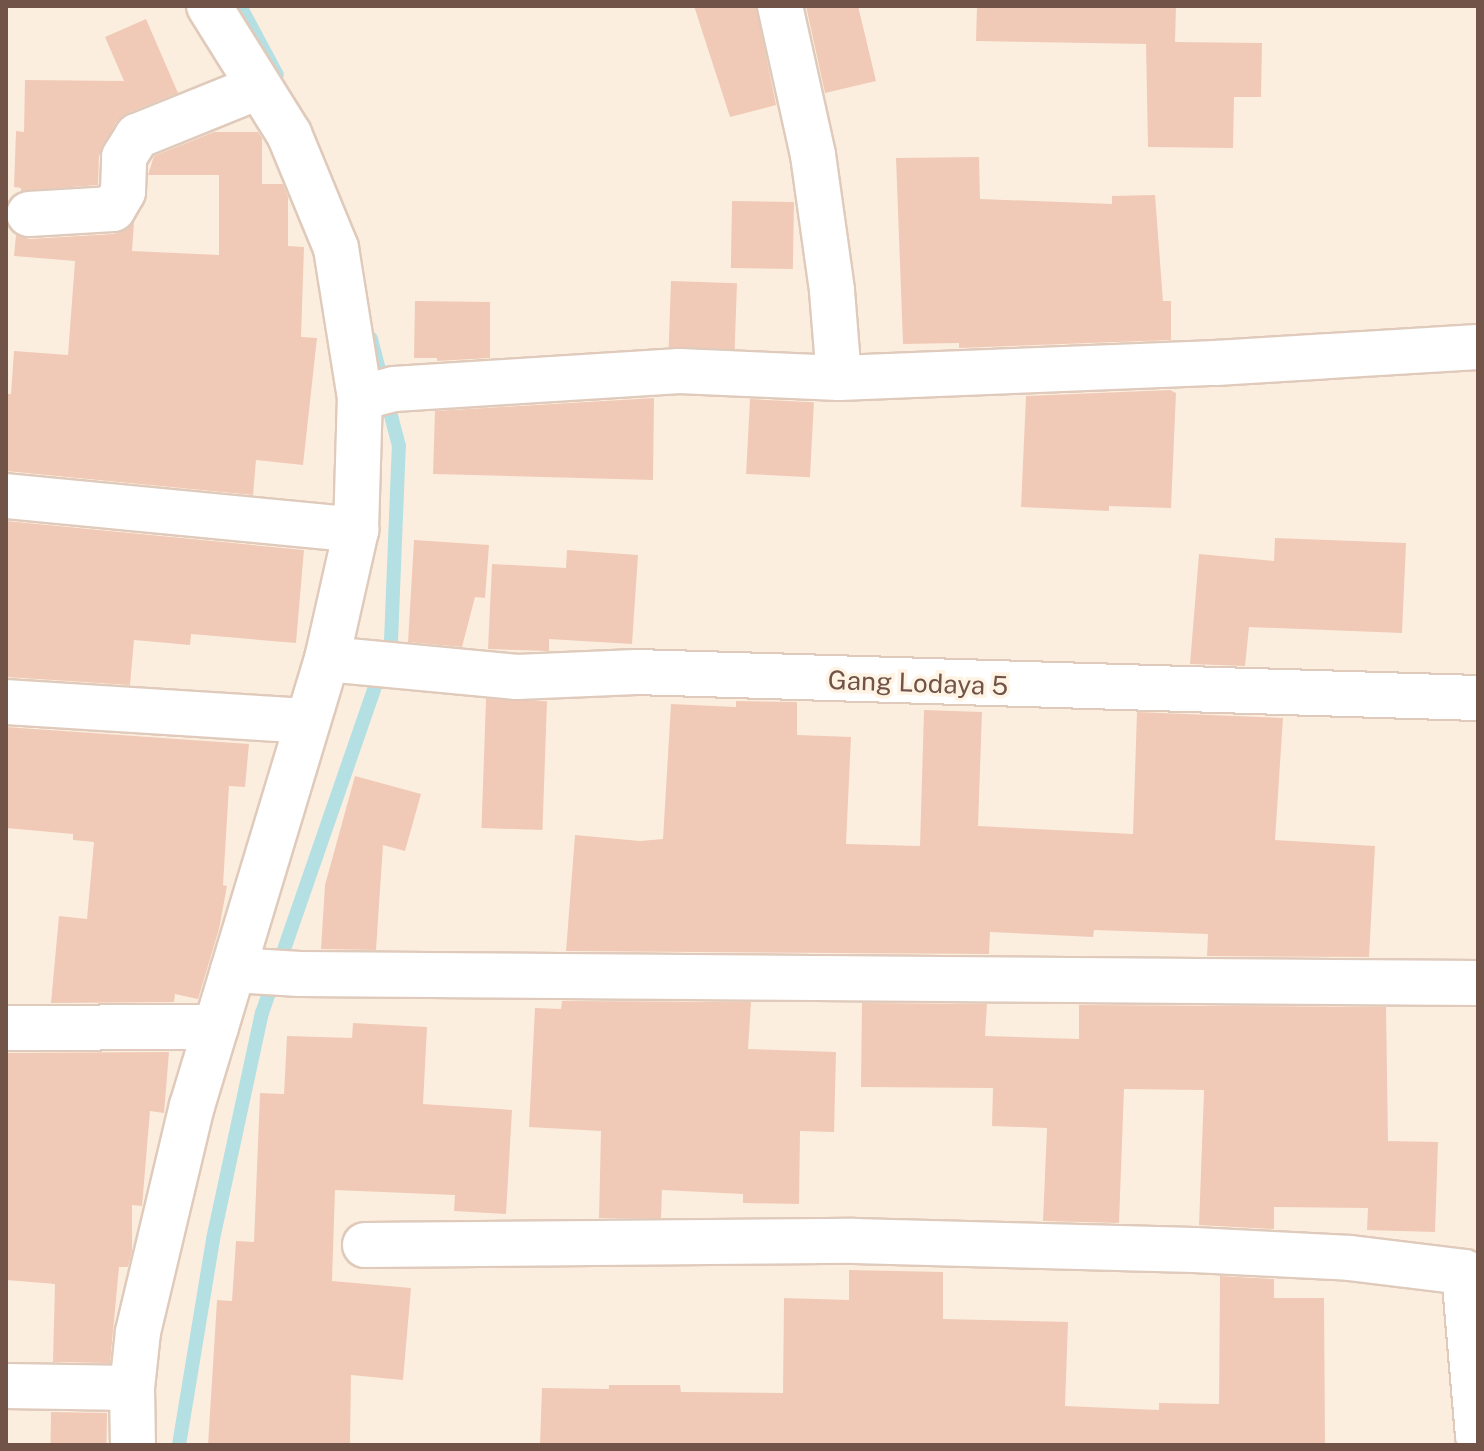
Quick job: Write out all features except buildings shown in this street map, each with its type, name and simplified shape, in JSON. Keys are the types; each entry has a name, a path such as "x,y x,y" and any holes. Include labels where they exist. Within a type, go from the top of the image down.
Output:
{"street":[{"path":"133,1445 132,1388 138,1332 192,1106 216,1027 242,971 307,721 343,661 356,530 375,393 336,248 289,134 271,100 258,87 209,6"},
{"path":"780,6 813,155 832,291 839,378"},
{"path":"29,214 113,209 123,192 124,157 137,136 258,87"},
{"path":"375,393 679,371 839,378 1216,363 1478,347"},
{"path":"6,496 356,530"},
{"name":"Gang Lodaya 5","path":"343,661 403,669 517,677 636,672 1478,698"},
{"path":"6,702 307,721"},
{"path":"242,971 300,974 1478,983"},
{"path":"6,1028 216,1027"},
{"path":"365,1245 854,1241 1194,1250 1350,1258 1471,1272 1478,1435"},
{"path":"6,1386 132,1388"}],"waterway":[{"path":"240,6 277,75"},
{"path":"179,1445 213,1239 262,1013 391,641 399,446 371,339"}]}
